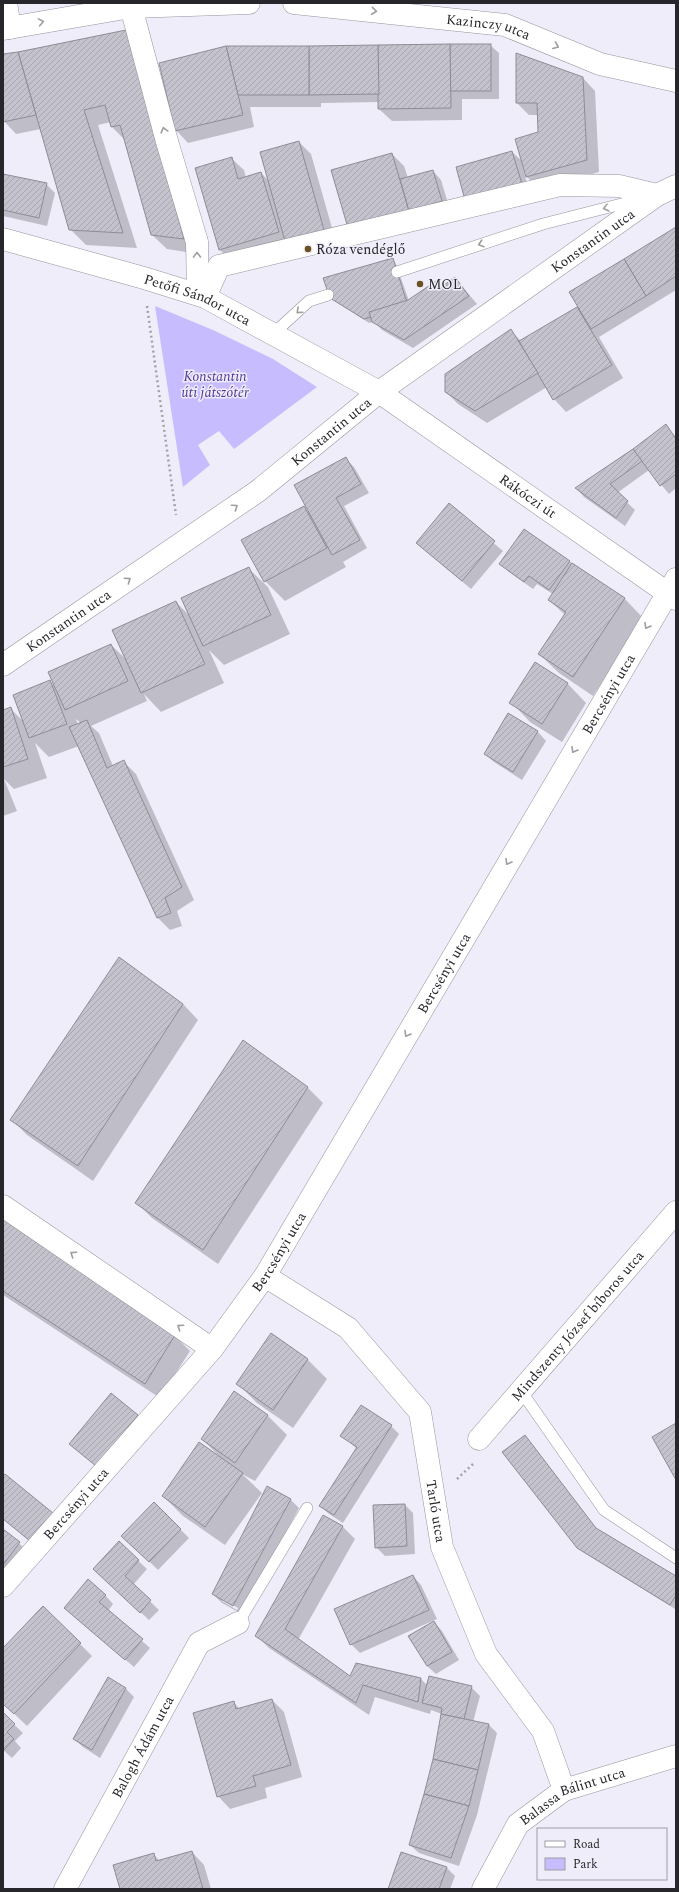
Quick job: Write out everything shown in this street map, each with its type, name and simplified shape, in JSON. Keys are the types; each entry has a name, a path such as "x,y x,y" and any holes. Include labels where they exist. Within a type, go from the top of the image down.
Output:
{"street":[{"path":"6,3 7,28 131,7 249,3"},
{"name":"Kazinczy utca","path":"294,3 505,25 600,64 676,81"},
{"path":"131,7 166,138 197,242 202,295"},
{"name":"Konstantin utca","path":"202,295 219,266 560,184 619,186 667,191"},
{"name":"Konstantin utca","path":"3,665 180,546 258,491 379,392 667,191"},
{"name":"Petőfi Sándor utca","path":"3,239 202,295 379,392"},
{"name":"Rákóczi út","path":"379,392 673,590"},
{"name":"Bercsényi utca","path":"3,1586 212,1349 265,1276 673,590"},
{"path":"3,1206 212,1349"},
{"name":"Mindszenty József bíboros utca","path":"479,1439 676,1212"},
{"name":"Tarló utca","path":"265,1276 348,1328 420,1412 442,1547 486,1654 543,1731 564,1790"},
{"name":"Balogh Ádám utca","path":"65,1889 199,1643 238,1623"},
{"name":"Balassa Bálint utca","path":"483,1889 518,1824 564,1790 676,1756"}],"lane":[{"path":"397,272 543,224 667,191"},
{"path":"273,334 310,301 328,295"},
{"path":"521,1391 604,1510 676,1558"},
{"path":"238,1623 307,1508"}],"path":[{"path":"144,278 180,546"}],"green space":[{"name":"Konstantin úti játszótér","path":"155,306 213,330 273,359 317,387 234,449 219,431 198,445 210,465 183,487"}],"building":[{"path":"126,30 184,239 151,235 120,125 111,127 105,105 84,110 123,233 69,230 18,52"},
{"path":"450,44 491,44 491,91 450,91"},
{"path":"450,44 451,108 378,109 378,45"},
{"path":"378,45 379,94 309,95 309,46"},
{"path":"226,46 309,46 309,95 238,95"},
{"path":"226,46 243,115 175,131 159,63"},
{"path":"18,52 36,115 3,122 3,54"},
{"path":"516,53 583,77 587,160 526,177 515,139 538,132 537,103 516,103"},
{"path":"299,141 324,230 285,241 260,152"},
{"path":"512,151 522,184 465,200 456,167"},
{"path":"392,153 409,211 348,228 331,170"},
{"path":"232,157 238,179 261,172 279,232 219,250 195,168"},
{"path":"433,170 442,201 409,211 400,179"},
{"path":"3,174 47,183 39,218 3,210"},
{"path":"676,227 676,276 646,296 624,259"},
{"path":"393,258 408,306 364,319 330,298 323,278"},
{"path":"624,259 646,296 591,329 569,292"},
{"path":"455,277 469,296 404,340 372,322 369,312 408,300 436,281 440,288"},
{"path":"577,307 612,365 553,400 519,341"},
{"path":"511,329 538,373 475,411 445,392 445,374"},
{"path":"666,424 676,439 676,474 660,486 633,449"},
{"path":"633,449 642,461 610,484 628,501 616,518 575,488"},
{"path":"346,457 361,484 336,498 360,540 332,555 294,485"},
{"path":"449,503 495,541 462,581 416,543"},
{"path":"304,506 327,548 264,582 241,540"},
{"path":"524,529 570,561 549,590 529,576 524,582 499,564"},
{"path":"572,563 625,598 573,677 538,654 566,612 548,600"},
{"path":"249,567 271,615 203,646 181,598"},
{"path":"176,601 205,664 141,693 112,630"},
{"path":"111,644 128,681 65,710 48,672"},
{"path":"535,662 568,683 542,724 509,703"},
{"path":"50,680 67,724 29,738 13,695"},
{"path":"11,707 28,759 3,767 3,710"},
{"path":"508,713 538,731 513,772 484,754"},
{"path":"87,720 107,768 124,760 182,887 165,898 171,913 157,918 69,727"},
{"path":"119,957 183,1004 78,1166 10,1120"},
{"path":"243,1040 308,1087 203,1250 135,1203"},
{"path":"3,1219 175,1335 145,1384 3,1291"},
{"path":"271,1333 308,1359 273,1410 236,1384"},
{"path":"234,1391 268,1415 235,1463 201,1439"},
{"path":"111,1393 138,1415 96,1466 69,1444"},
{"path":"361,1405 392,1425 334,1515 319,1506 357,1447 340,1436"},
{"path":"676,1423 676,1480 652,1437"},
{"path":"525,1435 596,1528 676,1576 676,1595 670,1605 577,1548 502,1452"},
{"path":"199,1442 243,1473 205,1527 162,1496"},
{"path":"5,1474 53,1513 30,1541 3,1519 3,1476"},
{"path":"267,1486 291,1499 233,1606 212,1594"},
{"path":"154,1502 181,1529 149,1562 121,1536"},
{"path":"405,1504 407,1546 375,1548 373,1505"},
{"path":"323,1515 343,1526 285,1629 350,1676 356,1663 421,1678 418,1702 363,1685 356,1703 255,1636"},
{"path":"3,1529 20,1542 3,1565"},
{"path":"119,1541 139,1560 125,1576 151,1600 140,1613 93,1569"},
{"path":"413,1575 429,1610 350,1645 334,1609"},
{"path":"88,1579 106,1595 99,1602 143,1639 125,1660 64,1608"},
{"path":"43,1606 81,1643 14,1714 3,1704 3,1648"},
{"path":"434,1621 452,1652 427,1666 408,1636"},
{"path":"429,1676 472,1686 464,1719 441,1714 442,1708 422,1703"},
{"path":"108,1677 126,1688 92,1750 73,1739"},
{"path":"272,1699 291,1765 253,1776 256,1786 217,1797 193,1713 234,1701 236,1709"},
{"path":"3,1712 15,1724 7,1732 14,1739 3,1751"},
{"path":"441,1714 489,1724 478,1770 433,1759"},
{"path":"433,1759 478,1770 469,1806 424,1794"},
{"path":"424,1794 469,1806 451,1858 409,1845"},
{"path":"192,1851 203,1889 120,1889 113,1865 154,1853 156,1861"},
{"path":"401,1852 447,1867 439,1889 388,1889"}],"place":[{"name":"Róza vendéglő","path":"308,249"},
{"name":"MOL","path":"420,284"}]}
